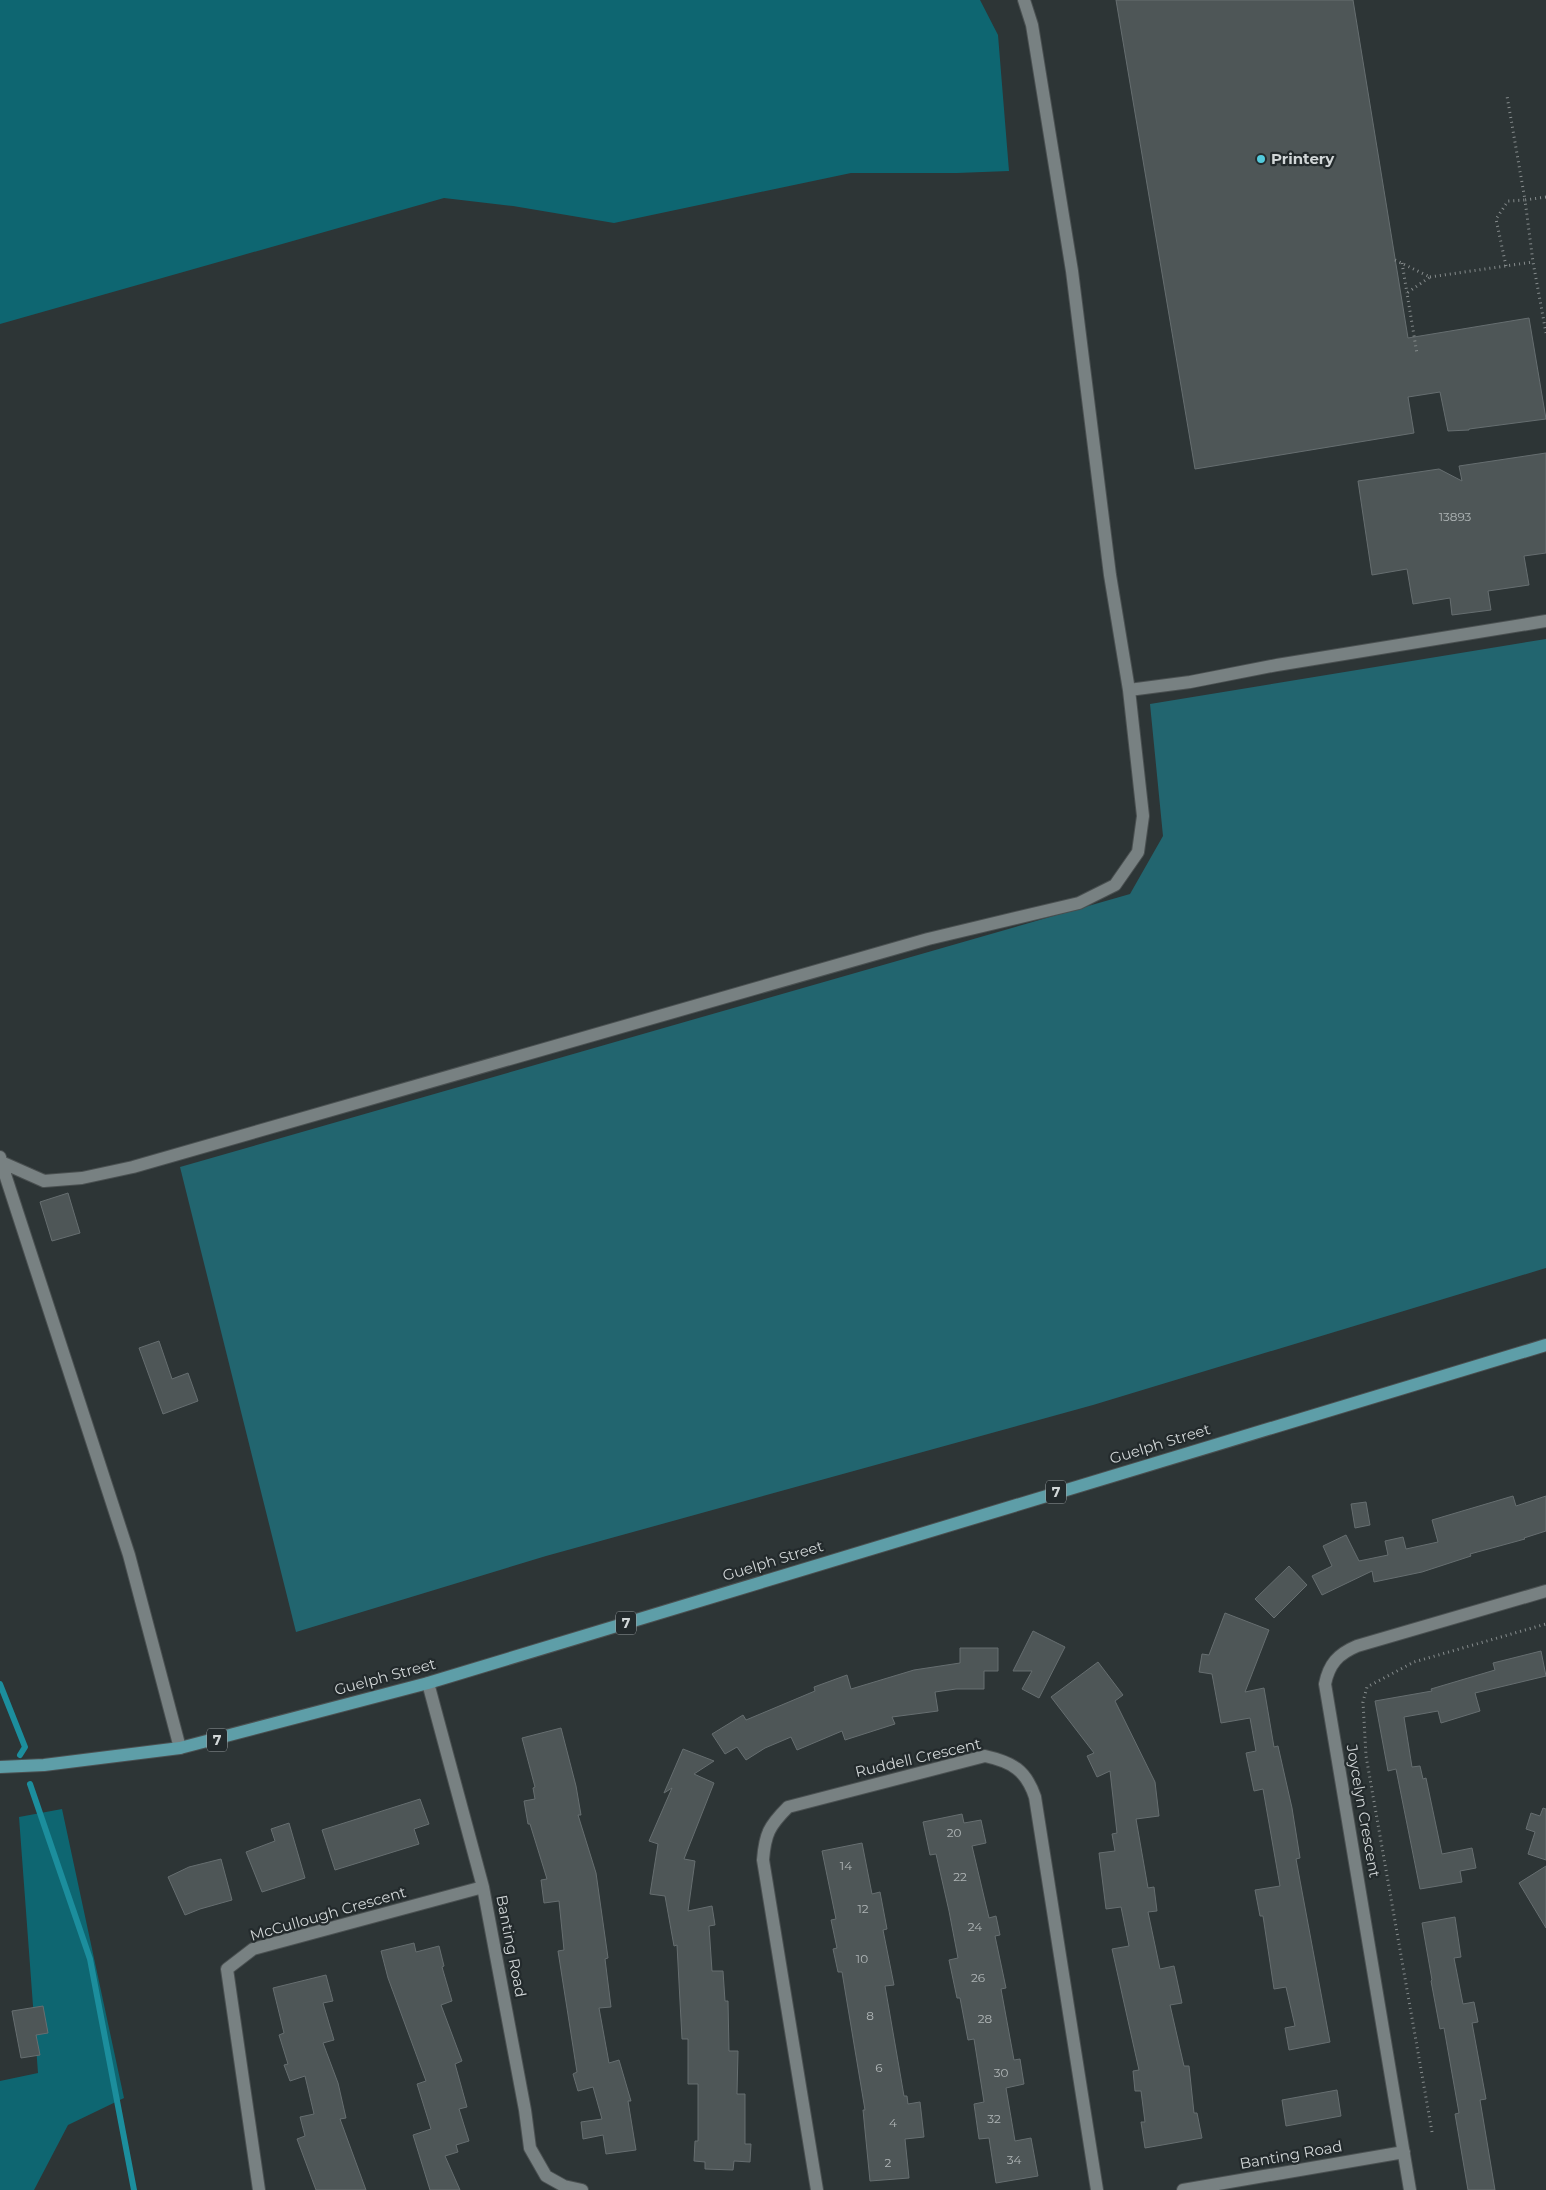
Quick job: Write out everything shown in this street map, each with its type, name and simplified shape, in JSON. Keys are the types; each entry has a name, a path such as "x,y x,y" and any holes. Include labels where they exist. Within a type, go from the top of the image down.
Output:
{"main road":[{"name":"Guelph Street","path":"0,1767 44,1765 180,1748 428,1683 1546,1345"}],"street":[{"path":"1,1162 44,1181 82,1178 133,1167 928,939 1079,903 1115,885 1138,852 1144,816 1129,690 1110,575 1072,271 1032,25 1024,0"},
{"path":"1129,690 1190,682 1277,665 1546,620"},
{"path":"0,1157 129,1555 180,1748"},
{"name":"Joycelyn Crescent","path":"1410,2190 1325,1684 1328,1670 1343,1652 1356,1646 1546,1591"},
{"name":"Banting Road","path":"428,1683 483,1887 525,2110 530,2148 546,2176 564,2186 582,2190"},
{"name":"Ruddell Crescent","path":"817,2190 763,1860 765,1840 772,1823 788,1807 985,1756 1005,1760 1020,1770 1030,1782 1034,1797 1097,2190"},
{"name":"McCullough Crescent","path":"259,2190 227,1969 253,1949 483,1887"},
{"name":"Banting Road","path":"1183,2190 1404,2152"}],"path":[{"path":"1507,96 1546,333"},
{"path":"1506,266 1496,219 1508,201 1546,197"},
{"path":"1395,260 1430,278"},
{"path":"1406,293 1430,278 1533,262"},
{"path":"1402,263 1417,354"},
{"path":"1432,2132 1366,1756 1363,1702 1367,1687 1414,1662 1546,1624"}],"shaded area":[{"path":"0,0 980,0 998,35 1009,171 851,173 614,223 513,206 444,198 0,324"},
{"path":"1546,639 1546,1268 1093,1405 546,1556 296,1632 180,1167 1130,894 1163,836 1150,704"},
{"path":"62,1809 124,2098 68,2125 34,2190 0,2190 0,2081 38,2073 19,1817"}],"building":[{"name":"Printery","path":"1116,0 1353,0 1408,338 1529,318 1546,419 1469,430 1448,431 1440,392 1408,397 1414,433 1195,469"},
{"path":"1546,453 1546,553 1524,556 1529,585 1488,591 1491,610 1452,615 1450,598 1413,604 1407,569 1372,575 1358,481 1439,469 1462,481 1459,466"},
{"path":"68,1193 80,1233 52,1241 40,1202"},
{"path":"159,1341 172,1379 188,1373 198,1401 163,1414 139,1348"},
{"path":"1513,1496 1516,1506 1546,1496 1546,1531 1525,1539 1470,1554 1471,1556 1422,1572 1374,1582 1372,1571 1322,1595 1312,1576 1332,1566 1323,1546 1346,1535 1359,1561 1388,1555 1385,1541 1403,1537 1406,1549 1438,1542 1432,1520"},
{"path":"1366,1502 1370,1525 1355,1528 1351,1504"},
{"path":"1289,1566 1307,1585 1274,1618 1255,1599"},
{"path":"1225,1613 1269,1630 1245,1692 1264,1688 1274,1747 1278,1746 1292,1808 1300,1858 1296,1859 1330,2042 1289,2050 1285,2028 1295,2026 1286,1987 1274,1989 1263,1916 1260,1916 1255,1890 1280,1886 1263,1789 1254,1791 1246,1753 1256,1751 1250,1718 1221,1723 1212,1674 1199,1672 1202,1654 1209,1655"},
{"path":"1033,1631 1065,1647 1039,1698 1022,1689 1032,1671 1013,1671"},
{"path":"960,1648 998,1648 998,1671 984,1671 984,1689 956,1689 935,1692 938,1711 892,1717 895,1724 845,1740 842,1731 797,1750 791,1737 765,1748 746,1760 737,1747 725,1754 712,1734 743,1715 746,1720 815,1691 814,1687 847,1675 851,1689 914,1670 960,1663"},
{"path":"1541,1651 1546,1676 1475,1693 1480,1711 1441,1723 1438,1711 1404,1717 1412,1767 1420,1766 1423,1779 1426,1778 1442,1854 1472,1848 1476,1868 1460,1871 1462,1882 1420,1889 1396,1769 1388,1771 1375,1701 1432,1691 1431,1689 1495,1670 1493,1663"},
{"path":"1098,1662 1123,1695 1115,1701 1155,1782 1159,1816 1136,1819 1148,1888 1154,1887 1157,1911 1148,1912 1160,1969 1174,1966 1182,2003 1170,2005 1184,2066 1189,2066 1194,2113 1197,2113 1202,2138 1145,2148 1141,2122 1145,2122 1141,2091 1135,2091 1133,2071 1139,2070 1112,1949 1129,1946 1121,1907 1106,1909 1099,1853 1115,1851 1112,1834 1117,1833 1110,1771 1097,1777 1087,1756 1094,1753 1051,1697"},
{"path":"561,1728 576,1786 581,1815 578,1815 596,1873 608,1958 605,1959 611,2007 599,2008 609,2063 619,2060 631,2101 628,2101 636,2150 606,2154 603,2135 583,2139 581,2122 602,2119 593,2087 578,2091 573,2074 577,2072 558,1951 564,1950 559,1901 544,1903 541,1880 547,1879 530,1824 528,1824 524,1801 535,1799 533,1788 535,1787 522,1738"},
{"path":"683,1749 714,1761 694,1774 714,1783 684,1859 695,1861 688,1911 712,1906 715,1925 709,1926 712,1971 723,1971 725,2001 728,2001 729,2051 738,2051 737,2094 745,2094 745,2144 751,2144 750,2162 734,2161 733,2170 705,2169 705,2162 694,2161 695,2141 698,2141 698,2084 688,2084 688,2039 682,2039 677,1945 674,1946 665,1896 650,1894 658,1844 649,1841 672,1788 664,1793"},
{"path":"420,1799 429,1824 414,1829 419,1844 335,1870 322,1830"},
{"path":"1543,1808 1546,1809 1546,1860 1528,1854 1535,1832 1526,1829 1531,1813 1540,1816"},
{"path":"962,1814 964,1823 981,1820 986,1843 972,1846 989,1918 996,1916 1000,1935 995,1936 1006,1988 1001,1989 1014,2060 1020,2059 1024,2084 1006,2088 1015,2141 1031,2138 1038,2176 996,2183 989,2138 979,2139 974,2104 984,2102 974,2039 968,2040 960,1998 957,1998 949,1960 958,1958 949,1911 936,1854 930,1855 923,1822"},
{"path":"289,1823 305,1878 262,1892 246,1852 275,1841 271,1829"},
{"path":"862,1843 872,1894 880,1892 887,1929 883,1930 894,1985 885,1986 904,2096 907,2096 908,2104 920,2102 924,2137 905,2139 909,2178 870,2181 863,2110 865,2110 842,1972 838,1972 833,1949 837,1948 831,1920 836,1919 822,1851"},
{"path":"221,1859 232,1900 185,1915 168,1877 189,1867"},
{"path":"1546,1866 1546,1928 1519,1883"},
{"path":"1455,1917 1461,1957 1454,1958 1463,2004 1474,2002 1478,2022 1472,2023 1486,2099 1480,2100 1495,2190 1468,2190 1455,2114 1459,2113 1444,2028 1440,2029 1422,1923"},
{"path":"414,1943 416,1952 439,1946 444,1966 442,1967 452,2001 441,2005 462,2061 455,2064 467,2107 459,2109 469,2141 456,2145 458,2152 445,2156 460,2190 430,2190 413,2135 431,2129 417,2084 426,2081 388,1978 381,1951"},
{"path":"326,1975 333,2001 323,2003 334,2040 323,2043 338,2083 346,2118 340,2119 366,2190 316,2190 297,2139 305,2136 300,2117 314,2114 305,2076 290,2081 284,2065 288,2064 279,2035 284,2033 273,1988"},
{"path":"43,2006 48,2033 36,2035 40,2055 21,2058 12,2011"},
{"path":"1337,2090 1341,2116 1286,2126 1282,2100"}],"waterway":[{"path":"0,1684 25,1747 20,1755"},
{"path":"30,1784 90,1959 134,2190"}],"place":[{"name":"Printery","path":"1261,159"}]}
